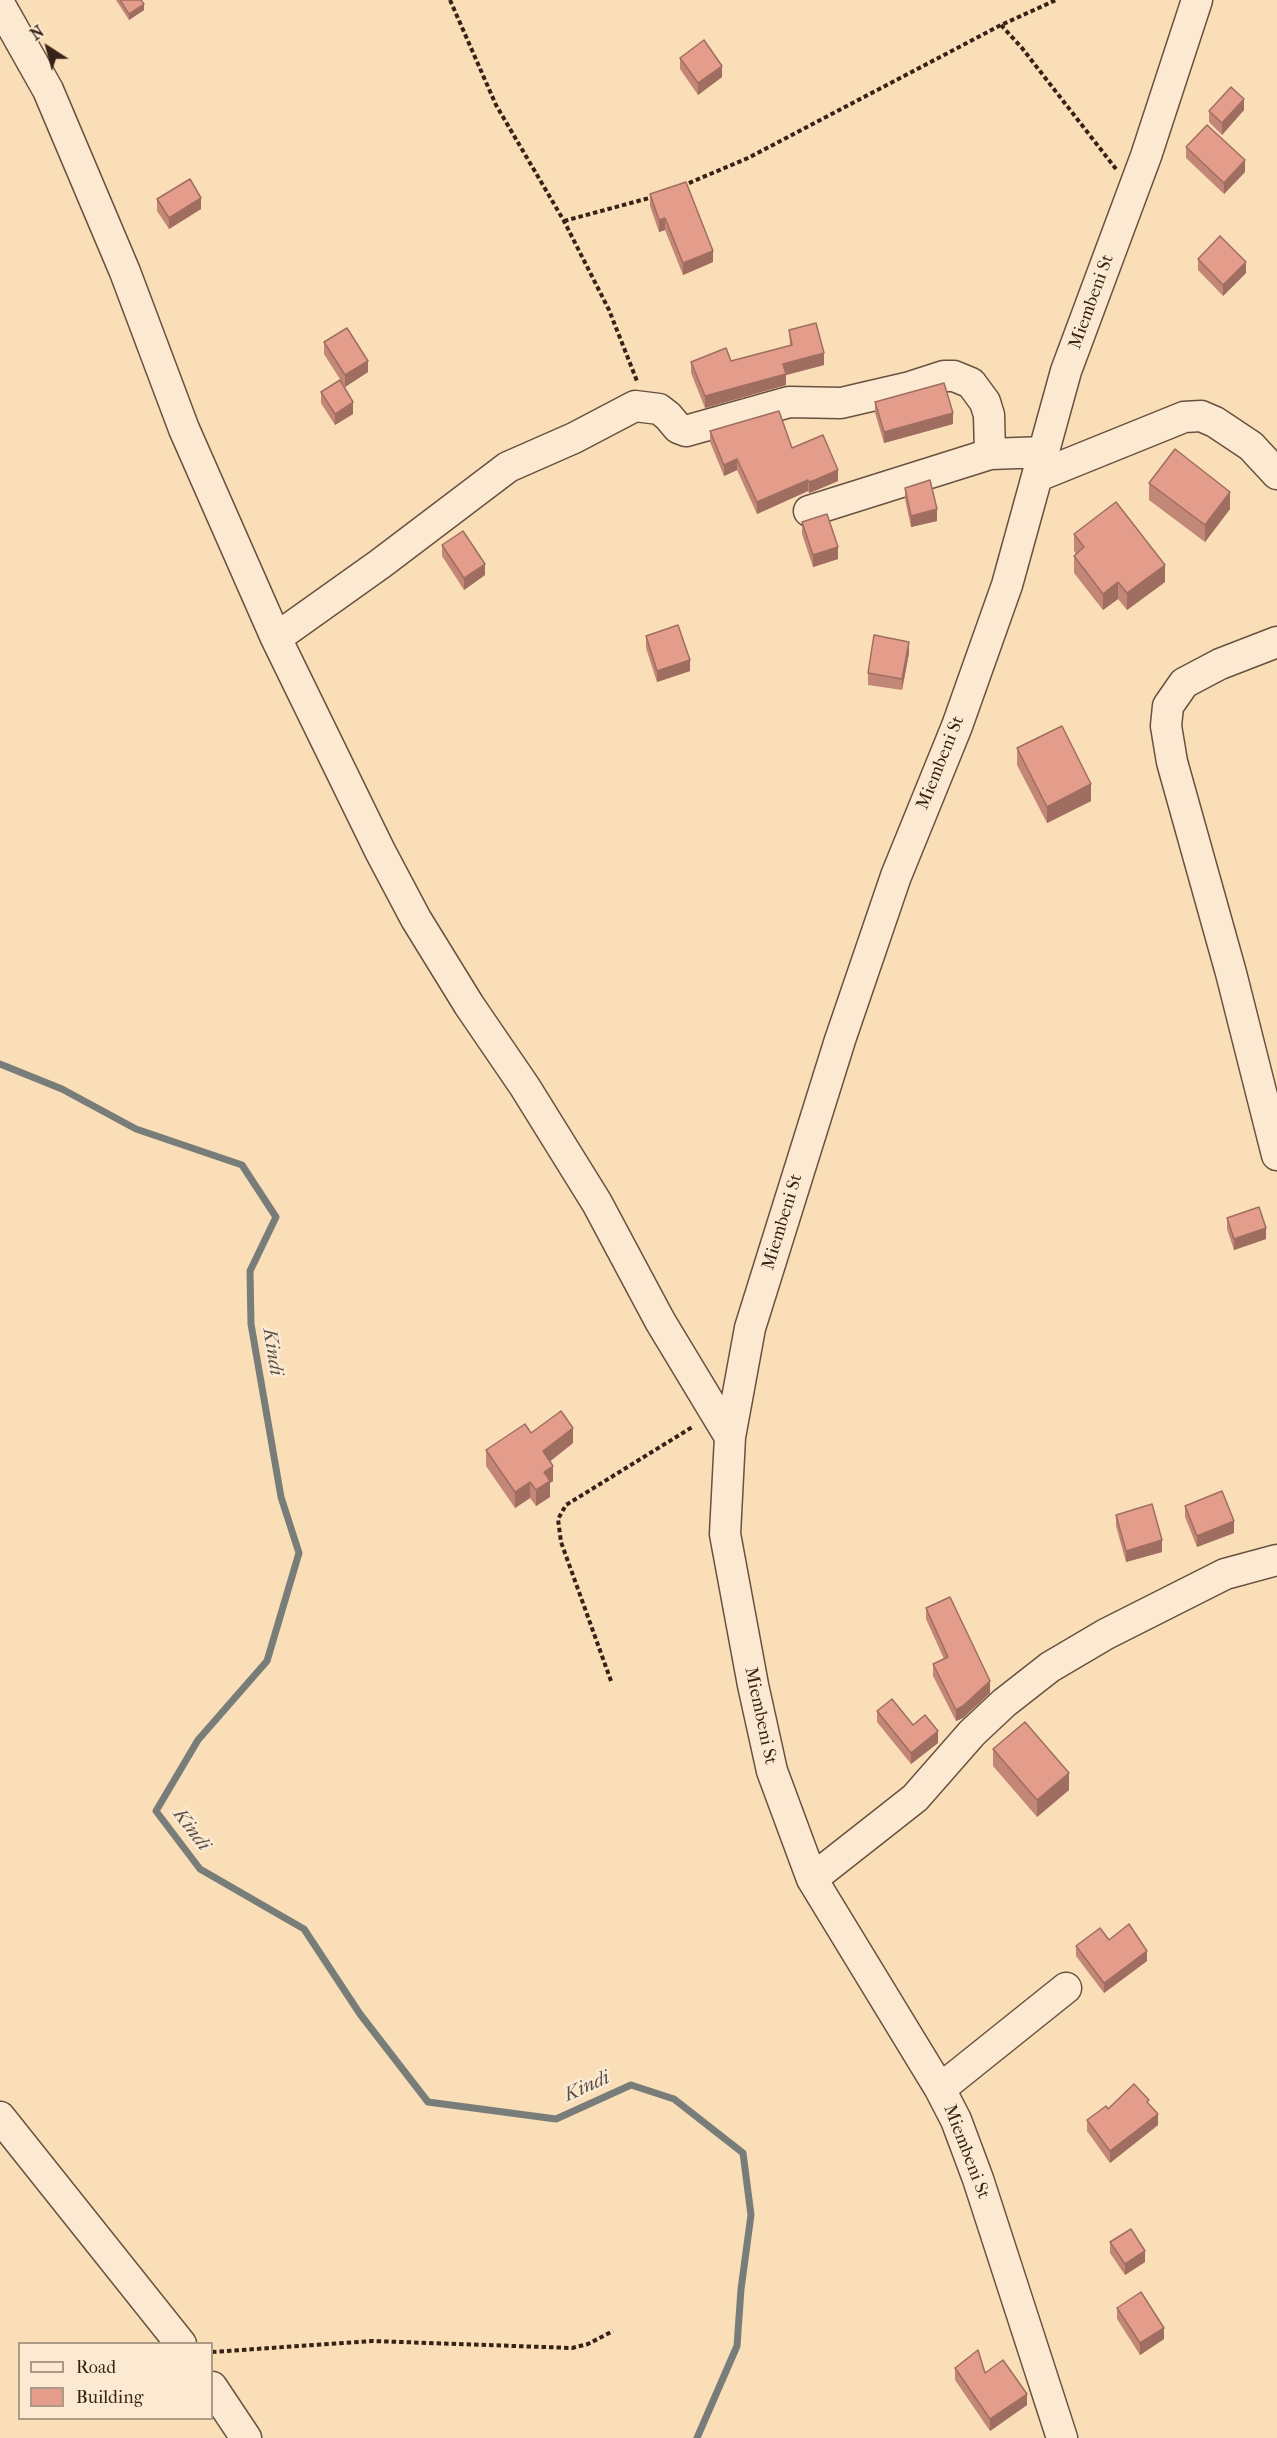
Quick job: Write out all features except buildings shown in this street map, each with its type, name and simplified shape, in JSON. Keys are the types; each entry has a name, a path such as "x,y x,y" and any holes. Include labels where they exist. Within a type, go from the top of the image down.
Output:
{"street":[{"name":"Miembeni St","path":"1062,2438 978,2179 956,2120 940,2089 812,1879 772,1771 753,1685 725,1534 723,1425 750,1328 840,1040 896,876 957,726 995,618 1066,371 1133,191 1197,0"},
{"path":"0,6 48,90 126,272 184,429 276,638 380,851 416,919 469,1005 525,1086 597,1203 660,1321 723,1425"},
{"path":"276,638 380,564 508,467 574,438 635,406 646,406 663,411 678,428 686,431 789,402 841,403 954,375 971,382 985,402 989,415 990,454"},
{"path":"809,511 990,454 1041,464 1184,417 1201,416 1215,422 1251,446 1277,474"},
{"path":"1277,642 1220,664 1184,683 1167,706 1166,726 1172,762 1231,974 1277,1155"},
{"path":"812,1879 915,1798 980,1725 1050,1667 1115,1629 1225,1574 1277,1560"},
{"path":"940,2089 1066,1988"},
{"path":"0,2117 180,2342"},
{"path":"213,2388 246,2438"}],"path":[{"path":"450,0 496,105 564,221 609,310 646,406"},
{"path":"678,188 748,159 1001,26 1056,0"},
{"path":"1001,26 1022,48 1133,191"},
{"path":"564,221 658,196"},
{"path":"611,1680 567,1561 561,1542 558,1519 566,1505 723,1425"},
{"path":"213,2352 372,2341 572,2348 588,2344 613,2331"}],"waterway":[{"name":"Kindi","path":"0,1064 62,1089 136,1129 242,1165 276,1217 250,1271 251,1324 281,1497 299,1553 267,1661 198,1740 156,1811 200,1869 304,1929 360,2014 428,2102 556,2119 631,2085 674,2099 743,2153 751,2215 741,2289 737,2346 697,2438"}]}
